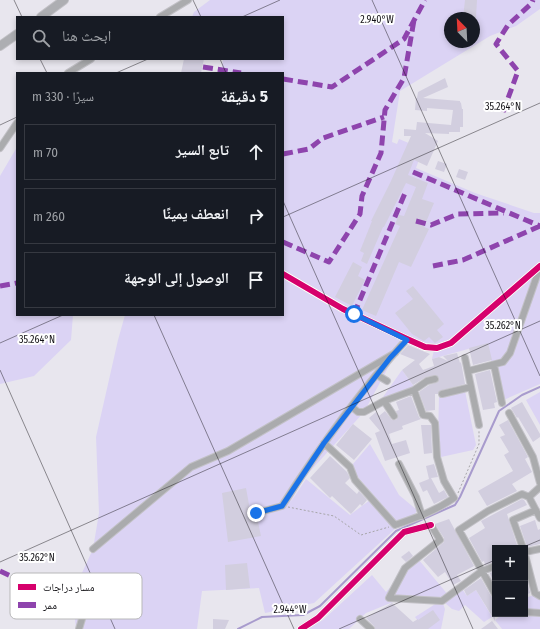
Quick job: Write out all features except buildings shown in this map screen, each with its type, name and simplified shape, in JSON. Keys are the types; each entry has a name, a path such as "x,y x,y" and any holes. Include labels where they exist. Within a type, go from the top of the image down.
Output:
{"main road":[{"path":"42,16 64,0"},
{"path":"0,46 16,35"}],"street":[{"path":"162,16 188,0"},
{"path":"70,72 89,60"},
{"path":"0,148 16,125"},
{"path":"284,275 343,309 407,340 425,347 437,348 451,343 540,266"},
{"path":"468,371 503,362 510,353 540,266"},
{"path":"256,513 282,506 324,443 377,374 407,340"},
{"path":"93,549 191,467 228,451 395,353"},
{"path":"465,358 479,424"},
{"path":"494,365 502,403"},
{"path":"377,374 387,381"},
{"path":"352,407 358,412 364,412 384,401 414,390 427,381 434,379"},
{"path":"442,394 471,387"},
{"path":"324,443 350,467 355,480 395,525 422,516 439,508 454,498 444,481 437,457 435,423 430,416 423,415 414,390"},
{"path":"384,401 394,416"},
{"path":"509,413 533,456 540,483"},
{"path":"399,464 416,497 422,516"},
{"path":"529,497 540,487"},
{"path":"492,589 459,530 488,511 522,494 529,497 540,518"},
{"path":"522,545 513,520 536,510"},
{"path":"301,629 318,618 404,532 432,525 440,540 405,568 388,598 442,601 482,571 492,567"},
{"path":"528,553 540,549"},
{"path":"528,566 535,593 540,596"},
{"path":"528,612 540,613"},
{"path":"79,629 82,619"},
{"path":"360,620 371,629"}],"path":[{"path":"454,498 459,491 478,448 479,424"},
{"path":"282,506 334,516 361,536 395,525"}],"shaded area":[{"path":"210,0 540,0 540,9 516,26 490,36 480,42 480,12 444,12 444,48 470,48 400,91 392,142 397,144 399,139 423,149 416,168 475,193 534,213 540,213 540,384 499,402 488,344 432,359 434,350 336,302 402,342 364,412 304,478 290,503 306,479 350,515 370,500 396,528 314,603 265,613 259,588 202,591 197,629 76,629 75,619 142,619 142,573 82,573 93,549 99,513 96,437 125,316 284,316 284,72 221,72 223,60 284,60 284,16 192,16 194,12"},
{"path":"16,149 16,316 73,316 71,340 34,376 0,384 0,176"},
{"path":"402,370 415,388 385,399 383,397"},
{"path":"465,391 476,445 473,450 441,457 438,437 439,397"},
{"path":"540,392 540,425 526,400"},
{"path":"370,444 399,495 417,510 414,516 396,521 357,476 353,464"},
{"path":"419,560 449,596 442,601 445,609 441,629 424,629 415,617 440,601 393,602 366,613 349,629 307,629 323,620 372,575 386,592 405,570"},
{"path":"462,589 467,596 476,590 492,617 484,622 465,605 459,611 452,609 445,603"},
{"path":"540,593 540,629 502,629 495,620 499,617 528,617 528,597"}],"waterway":[{"path":"238,629 262,617 303,615 320,606 396,531 455,505 499,411 522,395 540,387"}],"marked path":[{"path":"284,79 332,87 404,39 425,0"},
{"path":"503,112 518,71 496,44 508,25 532,3 533,0"},
{"path":"284,242 329,262 360,214 362,196 381,153 385,110 404,78 414,20"},
{"path":"203,67 235,72"},
{"path":"284,154 309,149 323,138 384,117"},
{"path":"413,172 540,226"},
{"path":"354,314 405,193"},
{"path":"416,221 431,225 458,214 504,213"},
{"path":"433,266 463,260 540,226"},
{"path":"0,286 16,283"},
{"path":"0,571 10,576"}],"cycle path":[{"path":"284,275 343,309 425,347 437,348 451,343 540,266"},
{"path":"301,629 318,618 404,532 431,525"}],"route":[{"path":"256,513 282,506 324,443 390,358 407,340 354,314"}]}
